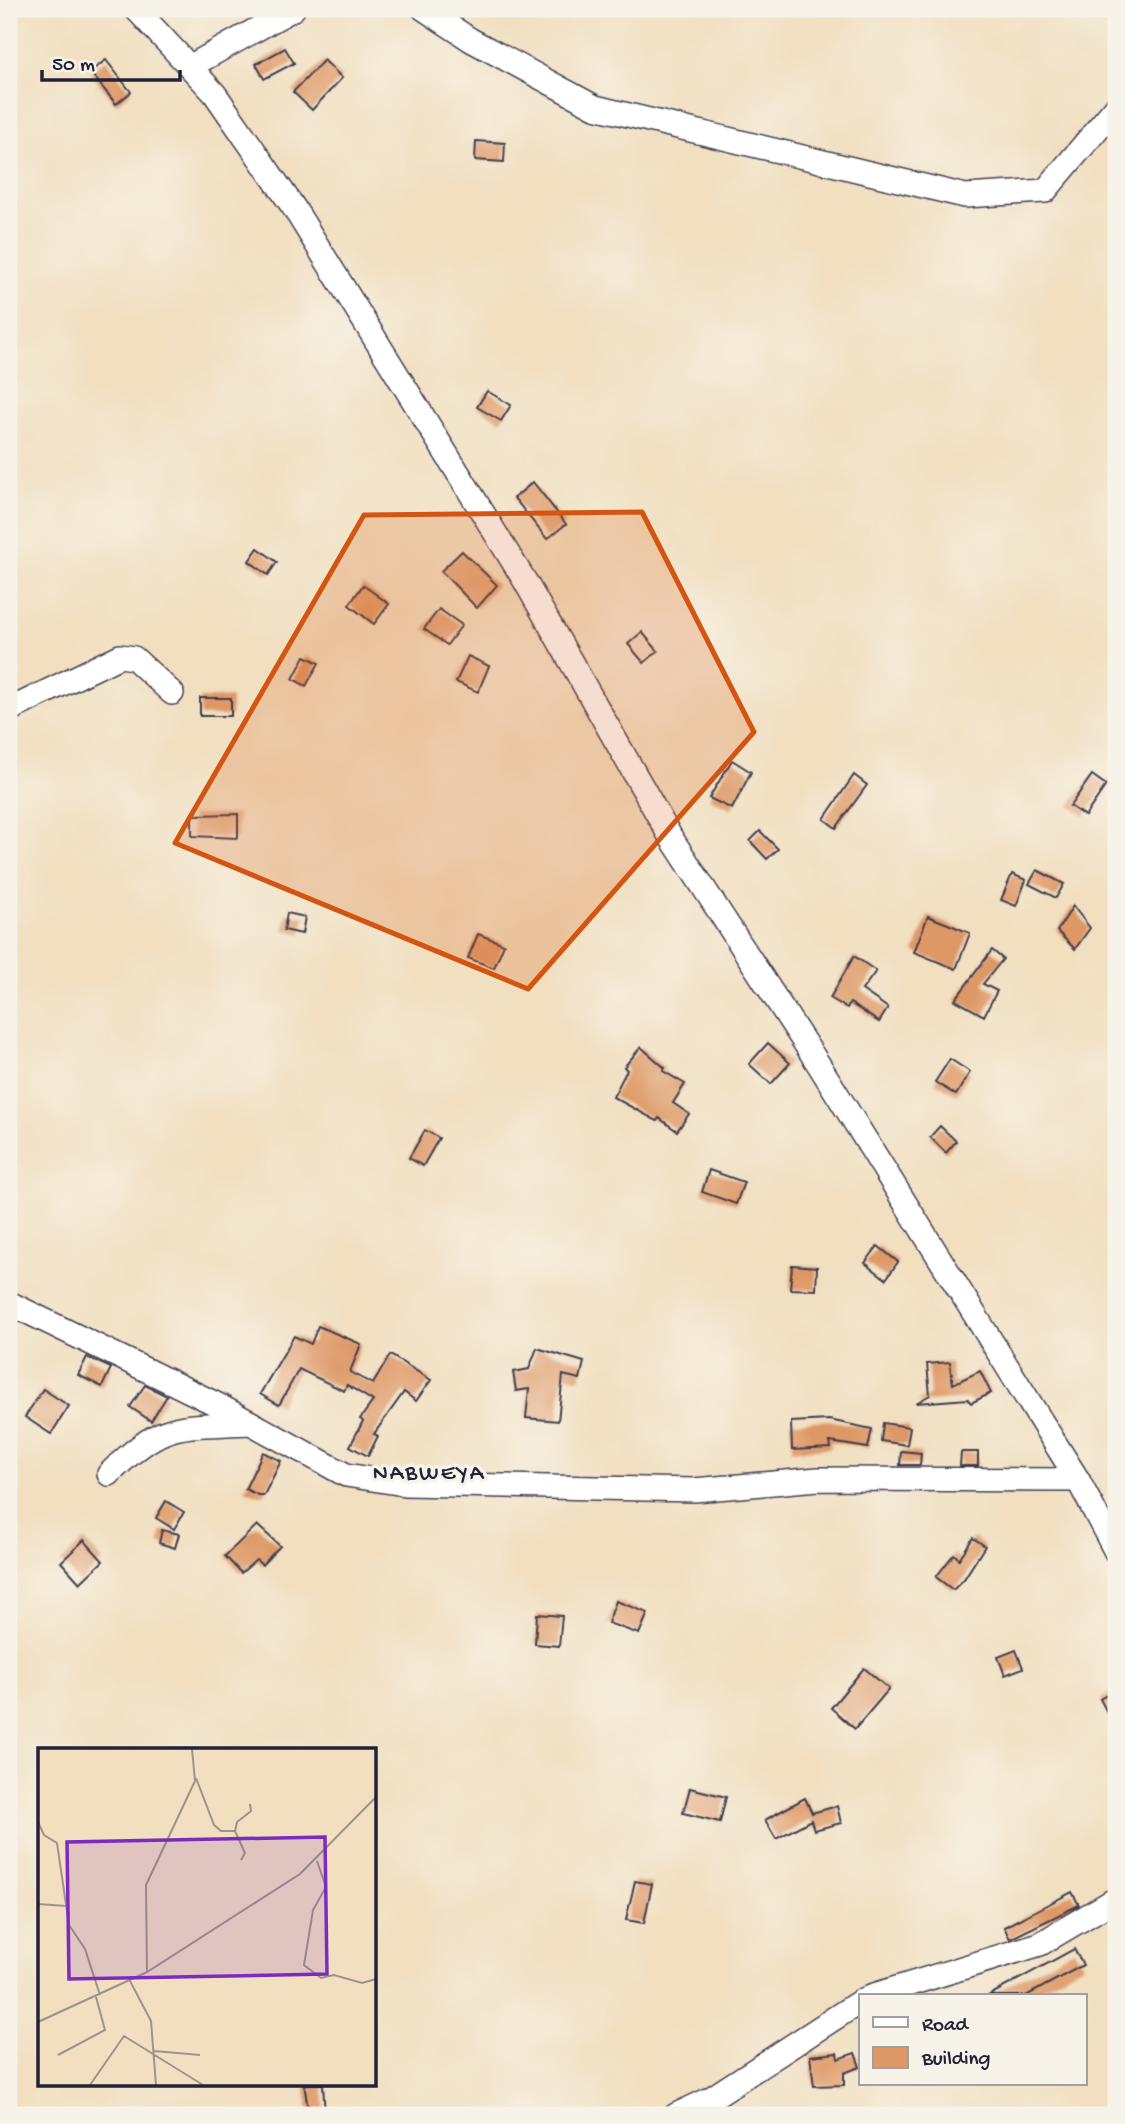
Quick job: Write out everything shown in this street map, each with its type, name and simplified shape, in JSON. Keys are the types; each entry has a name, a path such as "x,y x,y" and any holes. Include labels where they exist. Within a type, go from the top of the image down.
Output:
{"street":[{"path":"136,9 191,66 238,124 367,324 554,628 670,836 819,1065 1078,1480 1116,1552"},
{"path":"191,66 293,9"},
{"path":"424,9 471,40 596,107 965,196 1045,191 1116,107"},
{"path":"9,710 120,656 134,658 172,693"},
{"path":"9,1303 251,1423 346,1475 404,1484 695,1490 818,1479 1078,1480"},
{"path":"109,1474 144,1441 159,1433 197,1424 251,1423"},
{"path":"878,1994 1040,1944 1116,1899"},
{"path":"676,2115 710,2099 859,2002"}],"highlighted area":[{"path":"642,512 754,732 528,989 175,843 364,515"}],"building":[{"path":"285,48 294,63 264,79 256,64"},
{"path":"106,60 131,92 116,104 90,72"},
{"path":"324,60 342,78 312,110 293,92"},
{"path":"476,141 505,143 504,162 475,160"},
{"path":"487,391 511,405 501,421 477,407"},
{"path":"533,482 566,524 547,539 514,498"},
{"path":"258,548 277,562 268,575 249,561"},
{"path":"462,551 497,585 477,608 441,571"},
{"path":"363,585 389,604 374,624 349,605"},
{"path":"439,609 462,625 447,645 424,629"},
{"path":"642,632 658,651 644,663 628,644"},
{"path":"305,656 319,663 306,686 293,679"},
{"path":"468,656 489,666 478,692 456,682"},
{"path":"200,698 231,698 231,716 200,716"},
{"path":"732,760 751,772 732,809 709,798"},
{"path":"854,775 867,785 836,828 824,819"},
{"path":"1092,775 1106,785 1085,816 1070,806"},
{"path":"238,814 238,838 192,836 192,815"},
{"path":"760,831 778,849 767,859 750,841"},
{"path":"1037,870 1064,884 1056,898 1029,884"},
{"path":"1012,874 1026,880 1016,906 1001,900"},
{"path":"1073,906 1090,928 1075,949 1057,931"},
{"path":"287,913 305,917 302,934 284,930"},
{"path":"928,916 970,933 956,969 914,952"},
{"path":"478,934 504,944 494,968 468,958"},
{"path":"992,950 1003,959 983,984 997,991 984,1016 955,1000"},
{"path":"854,956 876,971 862,990 888,1008 879,1022 850,1003 847,1008 830,998"},
{"path":"768,1043 790,1063 771,1084 749,1064"},
{"path":"641,1047 665,1068 663,1071 685,1084 673,1103 689,1114 677,1131 659,1118 657,1121 613,1097 627,1070 624,1067"},
{"path":"950,1059 970,1072 956,1095 935,1082"},
{"path":"940,1126 956,1141 946,1153 930,1137"},
{"path":"425,1130 439,1138 423,1166 409,1158"},
{"path":"709,1170 744,1182 736,1204 702,1192"},
{"path":"878,1246 898,1262 886,1279 865,1263"},
{"path":"792,1265 817,1267 816,1290 790,1289"},
{"path":"318,1326 361,1344 350,1372 373,1384 390,1355 431,1380 416,1401 404,1392 374,1434 378,1436 368,1456 350,1446 363,1421 360,1419 373,1401 347,1385 344,1391 299,1369 279,1405 260,1394 294,1336 311,1344"},
{"path":"537,1348 584,1362 580,1379 563,1375 558,1421 526,1418 529,1389 516,1391 513,1372 529,1369"},
{"path":"87,1357 111,1368 102,1387 78,1375"},
{"path":"950,1362 953,1384 980,1371 991,1393 971,1403 968,1399 916,1403 930,1395 927,1364"},
{"path":"145,1385 167,1396 151,1421 130,1407"},
{"path":"43,1389 69,1406 51,1434 25,1417"},
{"path":"829,1420 872,1429 868,1448 830,1442 831,1448 792,1450 791,1422"},
{"path":"883,1423 910,1427 907,1445 881,1441"},
{"path":"901,1451 921,1453 920,1465 900,1465"},
{"path":"263,1452 281,1461 264,1495 258,1495 245,1489"},
{"path":"961,1452 978,1452 978,1466 960,1466"},
{"path":"166,1501 184,1512 174,1529 156,1518"},
{"path":"257,1525 280,1546 262,1565 256,1560 241,1573 225,1556"},
{"path":"162,1530 179,1534 175,1548 159,1543"},
{"path":"973,1538 985,1546 964,1579 953,1590 936,1577 954,1554 959,1559"},
{"path":"84,1540 103,1561 80,1583 61,1562"},
{"path":"616,1601 648,1613 639,1634 608,1623"},
{"path":"537,1614 562,1616 559,1646 535,1644"},
{"path":"1016,1650 1023,1668 1005,1675 998,1657"},
{"path":"864,1668 889,1689 855,1729 831,1708"},
{"path":"1116,1690 1116,1729 1100,1699"},
{"path":"690,1788 726,1797 720,1822 683,1813"},
{"path":"805,1798 812,1813 837,1806 841,1823 814,1830 811,1820 776,1839 765,1820"},
{"path":"635,1881 652,1884 644,1923 626,1920"},
{"path":"1072,1892 1079,1905 1010,1939 1004,1927"},
{"path":"1074,1949 1083,1965 1030,1994 992,1994"},
{"path":"837,2053 838,2059 855,2053 859,2067 844,2073 844,2085 814,2086 810,2056"},
{"path":"304,2086 323,2086 325,2115 309,2115"}],"district":[{"name":"NABWEYA","path":"429,1474"}]}
